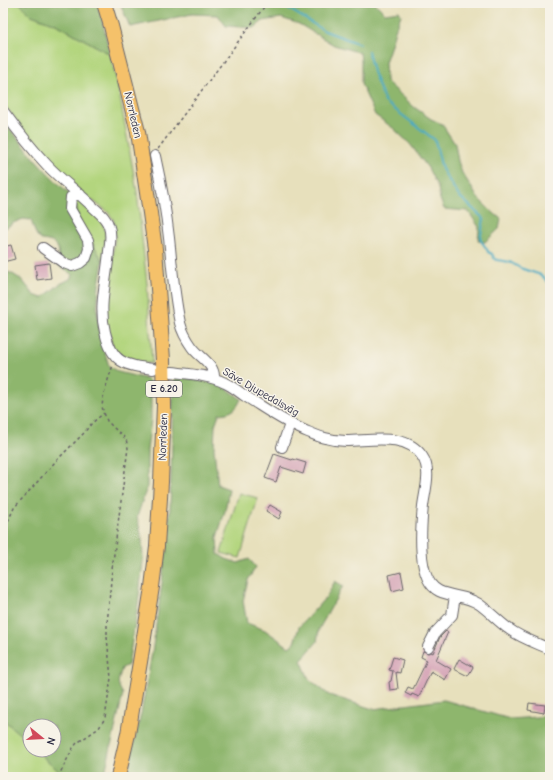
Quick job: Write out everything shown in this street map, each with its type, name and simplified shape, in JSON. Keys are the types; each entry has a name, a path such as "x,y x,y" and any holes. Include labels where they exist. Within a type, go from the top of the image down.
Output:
{"highway":[{"name":"Norrleden","path":"104,3 113,32 138,132 155,249 163,360 164,397 161,489 157,546 152,587 128,734 118,777"}],"street":[{"path":"3,111 47,166 80,194 104,217 109,225 110,246 102,300 102,314 107,342 112,352 118,359 126,364 153,369"},
{"path":"155,156 163,196 175,299 180,323 192,348 214,371 214,378"},
{"path":"43,248 64,263 72,266 80,263 86,258 89,249 88,240 70,209 71,197 80,194"},
{"name":"Säve Djupedalsväg","path":"172,372 214,378 225,383 281,419 322,438 346,441 383,439 398,441 414,447 425,460 427,473 421,532 421,549 428,579 434,588 439,591 474,601 517,635 550,649"},
{"path":"282,448 290,424"},
{"path":"428,647 435,634 452,615 455,596"}],"path":[{"path":"155,156 267,3"},
{"path":"58,777 70,753 77,743 99,728 105,718 109,698 111,678 107,625 112,569 128,448 126,439 107,421 102,407 106,383 112,367 118,359"},
{"path":"3,532 14,508 92,423 104,413"}],"green space":[{"path":"3,3 20,3 29,14 58,25 110,54 118,87 137,192 147,284 152,363 130,361 118,354 112,344 105,316 115,237 115,225 113,219 108,212 81,192 40,152 3,103"},
{"path":"20,3 97,3 110,54 58,25 29,14"},
{"path":"120,3 375,3 385,13 399,11 401,15 385,62 386,81 414,107 431,119 442,124 455,144 462,173 477,197 501,219 499,229 485,242 478,241 479,227 468,211 444,209 438,188 428,168 410,144 393,128 375,115 361,84 360,53 334,45 299,24 281,18 263,21 254,28 226,26 218,15 192,14 130,27"},
{"path":"3,120 55,181 75,198 79,222 103,261 97,310 101,340 109,366 118,372 147,379 151,384 151,420 147,450 147,487 137,517 142,538 143,561 138,604 128,665 122,668 119,679 119,687 123,694 104,777 65,777 45,758 62,758 62,718 22,718 22,737 3,719 3,270 22,280 34,295 42,298 60,284 70,279 72,275 58,265 59,254 57,247 52,242 39,238 35,232 31,220 23,219 13,223 3,230"},
{"path":"75,198 93,212 104,225 105,238 103,261 79,222"},
{"path":"177,377 222,385 241,399 233,410 227,413 219,414 215,425 214,449 218,485 229,489 225,511 217,537 218,554 226,559 238,563 249,559 256,567 248,580 243,601 247,623 265,630 289,647 294,643 299,627 327,596 335,581 343,586 319,629 317,642 301,660 309,679 329,695 373,709 444,700 510,719 550,716 550,777 126,777 141,714 152,653 162,583 170,509 173,383"},
{"path":"239,493 258,498 240,558 221,553"},
{"path":"3,719 22,737 22,758 45,758 65,777 3,777"}],"building":[{"path":"11,245 15,259 3,262 3,247"},
{"path":"49,263 51,278 37,280 35,265"},
{"path":"274,454 306,463 303,474 281,467 276,482 265,478"},
{"path":"270,505 282,512 279,519 266,511"},
{"path":"401,572 404,588 392,591 389,575"},
{"path":"446,631 448,632 436,660 451,669 445,680 431,671 419,697 412,694 411,696 405,693 408,687 413,689 427,660 421,657 423,651 433,653 440,637"},
{"path":"393,657 403,660 400,673 396,672 398,689 390,690 389,682 391,681 393,671 389,670"},
{"path":"459,659 473,667 468,676 454,669"},
{"path":"529,703 545,705 544,713 528,710"}],"waterway":[{"path":"279,3 325,31 360,44"},
{"path":"368,51 373,72 385,102 435,140 442,169 458,195 484,219 480,239 488,252 497,260 510,262 520,268 541,275 550,284"}]}
